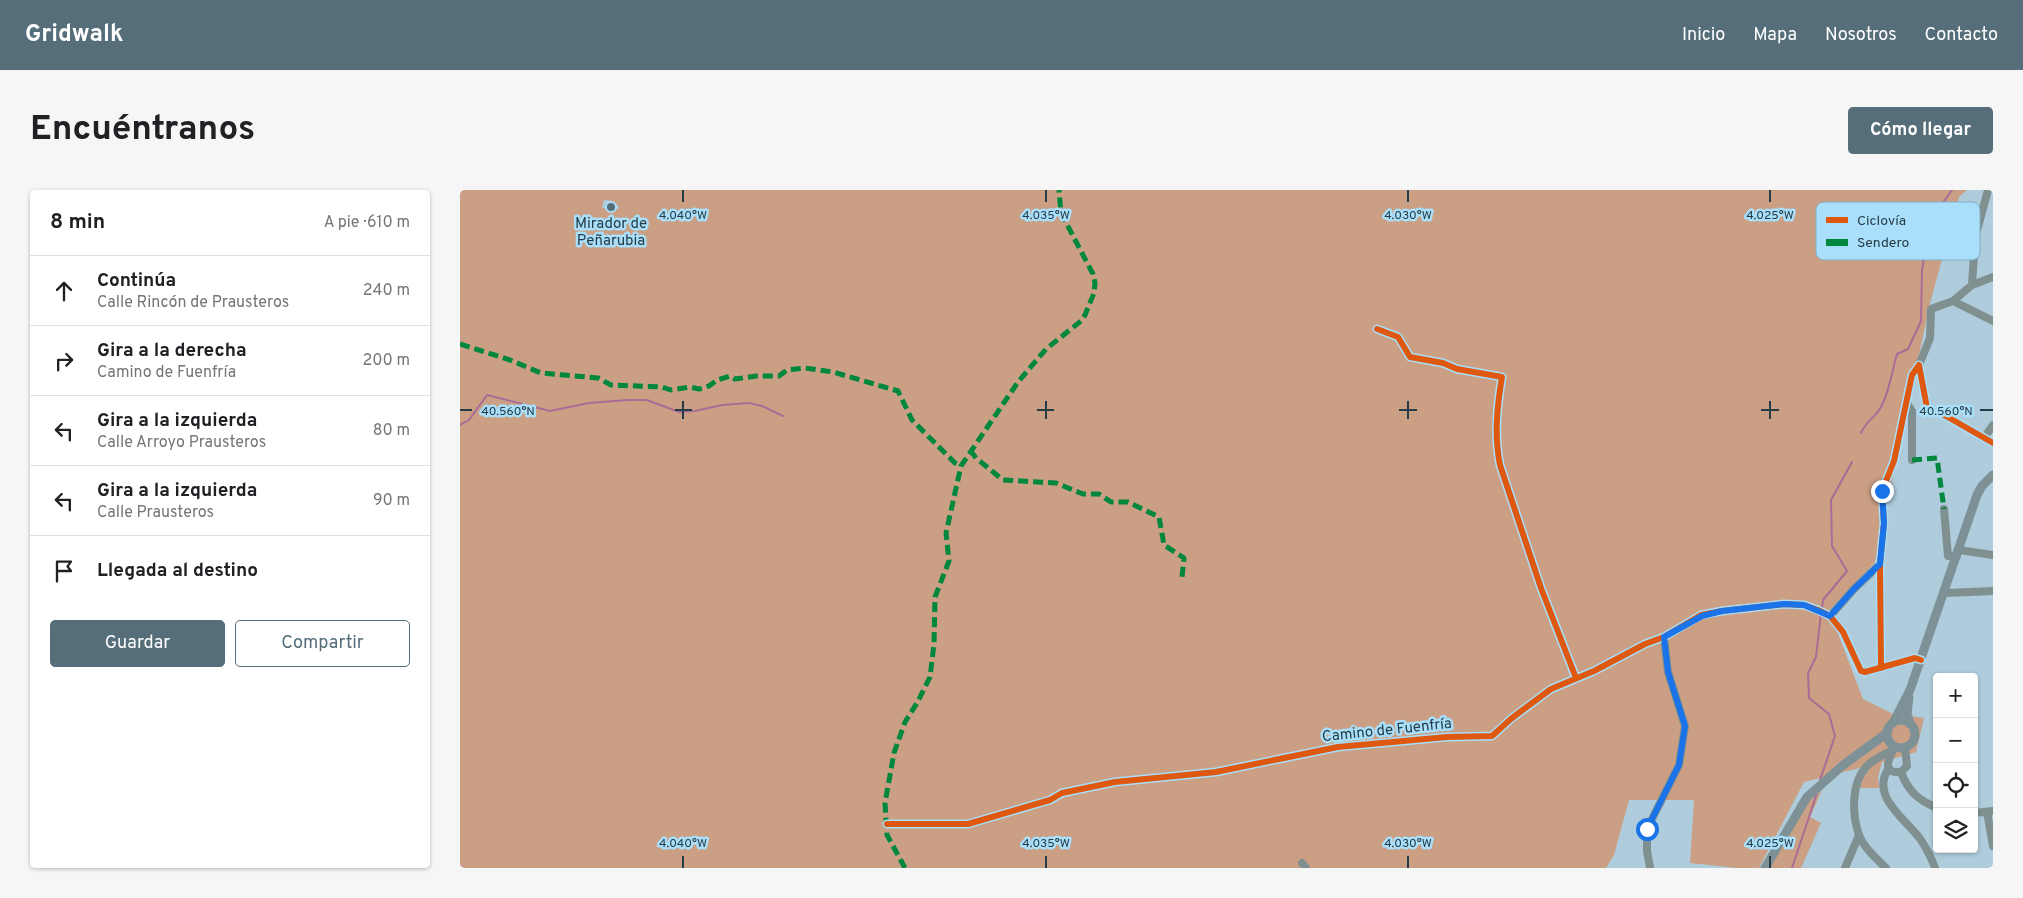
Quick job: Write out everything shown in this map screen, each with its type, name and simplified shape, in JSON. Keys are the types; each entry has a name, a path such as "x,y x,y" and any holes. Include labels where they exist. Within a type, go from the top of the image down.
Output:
{"main road":[{"path":"1890,743 1893,723 1910,690 1977,495 1982,486 1993,475"},
{"path":"1765,868 1807,797 1842,766 1869,746 1890,743 1905,747 1912,742 1914,735 1907,713 1910,690"},
{"path":"1893,723 1902,721 1910,724"}],"street":[{"path":"1980,220 1988,190"},
{"path":"1972,285 1974,260"},
{"path":"1881,668 1880,564 1884,523 1882,491 1894,461 1912,375 1919,365 1930,338 1932,309 1954,301 1972,285 1993,277"},
{"path":"1954,301 1993,321"},
{"path":"1377,329 1398,336 1410,358 1443,363 1457,369 1502,378 1496,412 1497,449 1500,465 1541,588 1576,678"},
{"path":"1919,365 1927,408 1946,416 1993,443"},
{"path":"1906,402 1912,411 1912,460"},
{"path":"1984,438 1993,425"},
{"path":"1944,509 1948,556 1958,553 1993,554"},
{"path":"1880,564 1854,589 1824,613 1843,632 1861,671 1865,672 1915,658 1921,660"},
{"path":"1944,593 1993,591"},
{"name":"Camino de Fuenfría","path":"887,824 968,824 1050,800 1062,793 1115,782 1216,772 1338,747 1447,736 1492,736 1512,718 1551,689 1594,671 1702,616 1722,611 1784,604 1804,605 1824,613"},
{"path":"1650,868 1647,851 1647,829 1679,765 1685,726 1668,672 1664,637"},
{"path":"1886,868 1868,849 1859,835 1855,810 1858,782 1866,767 1879,758 1890,743"},
{"path":"1890,743 1888,765 1883,776 1883,786 1889,804 1920,840 1935,868"},
{"path":"1879,758 1884,759 1894,772 1901,772 1907,766 1905,747"},
{"path":"1901,772 1907,788 1913,794 1933,806"},
{"path":"1990,811 1993,846"},
{"path":"1845,868 1859,835"},
{"path":"1853,851 1868,849"}],"shaded area":[{"path":"460,190 1967,190 1959,197 1958,202 1816,202 1816,260 1942,260 1930,303 1875,562 1829,610 1863,699 1893,714 1924,718 1916,752 1882,762 1878,777 1879,788 1860,788 1863,778 1872,765 1804,782 1759,868 1738,868 1690,863 1694,800 1629,800 1614,855 1606,868 460,868","holes":["604,200 611,201 619,208 614,211 602,208"]},
{"path":"1822,790 1810,817 1821,823 1801,868 1770,868 1806,804"}],"waterway":[{"path":"1943,202 1952,190"},
{"path":"1861,433 1866,424 1880,409 1885,399 1897,354 1908,349 1921,321 1924,260"},
{"path":"460,425 469,420 487,395 550,411 589,403 647,400 679,412 749,403 762,406 783,416"},
{"path":"1822,608 1823,600 1847,571 1832,546 1831,500 1852,462"},
{"path":"1820,780 1835,736 1829,714 1809,698 1808,673 1816,657 1821,613"},
{"path":"1792,868 1817,793"}],"marked path":[{"path":"905,868 887,835 885,803 894,753 905,722 930,677 934,644 935,597 949,561 946,533 961,466 1018,382 1046,349 1081,321 1094,293 1095,283 1093,274 1061,213 1059,190"},
{"path":"460,344 510,360 541,373 598,378 611,385 662,387 671,390 690,387 699,389 730,376 735,379 756,376 779,376 787,370 805,368 833,372 898,391 912,420 955,463 961,466"},
{"path":"970,450 976,458 1003,480 1056,483 1083,494 1099,494 1111,502 1128,502 1159,517 1164,545 1184,558 1182,577"},
{"path":"1912,460 1937,458 1944,509"}],"cycle path":[{"path":"1377,329 1398,337 1410,357 1443,363 1457,369 1502,377 1497,421 1500,465 1541,588 1576,678"},
{"path":"1881,668 1880,564 1884,523 1882,491 1894,461 1912,375 1919,365 1927,408 1946,416 1993,443"},
{"path":"887,824 968,824 1050,800 1062,793 1115,782 1216,772 1338,747 1447,737 1492,736 1512,718 1551,689 1594,671 1645,644 1664,637 1701,615 1722,611 1784,604 1804,605 1830,616 1843,632 1861,671 1865,672 1915,658 1921,660"}],"place":[{"name":"Mirador de Peñarubia","path":"611,207"}],"route":[{"path":"1647,829 1679,765 1685,726 1668,672 1664,637 1702,616 1722,611 1784,604 1804,605 1830,616 1880,564 1884,523 1882,491"}]}
